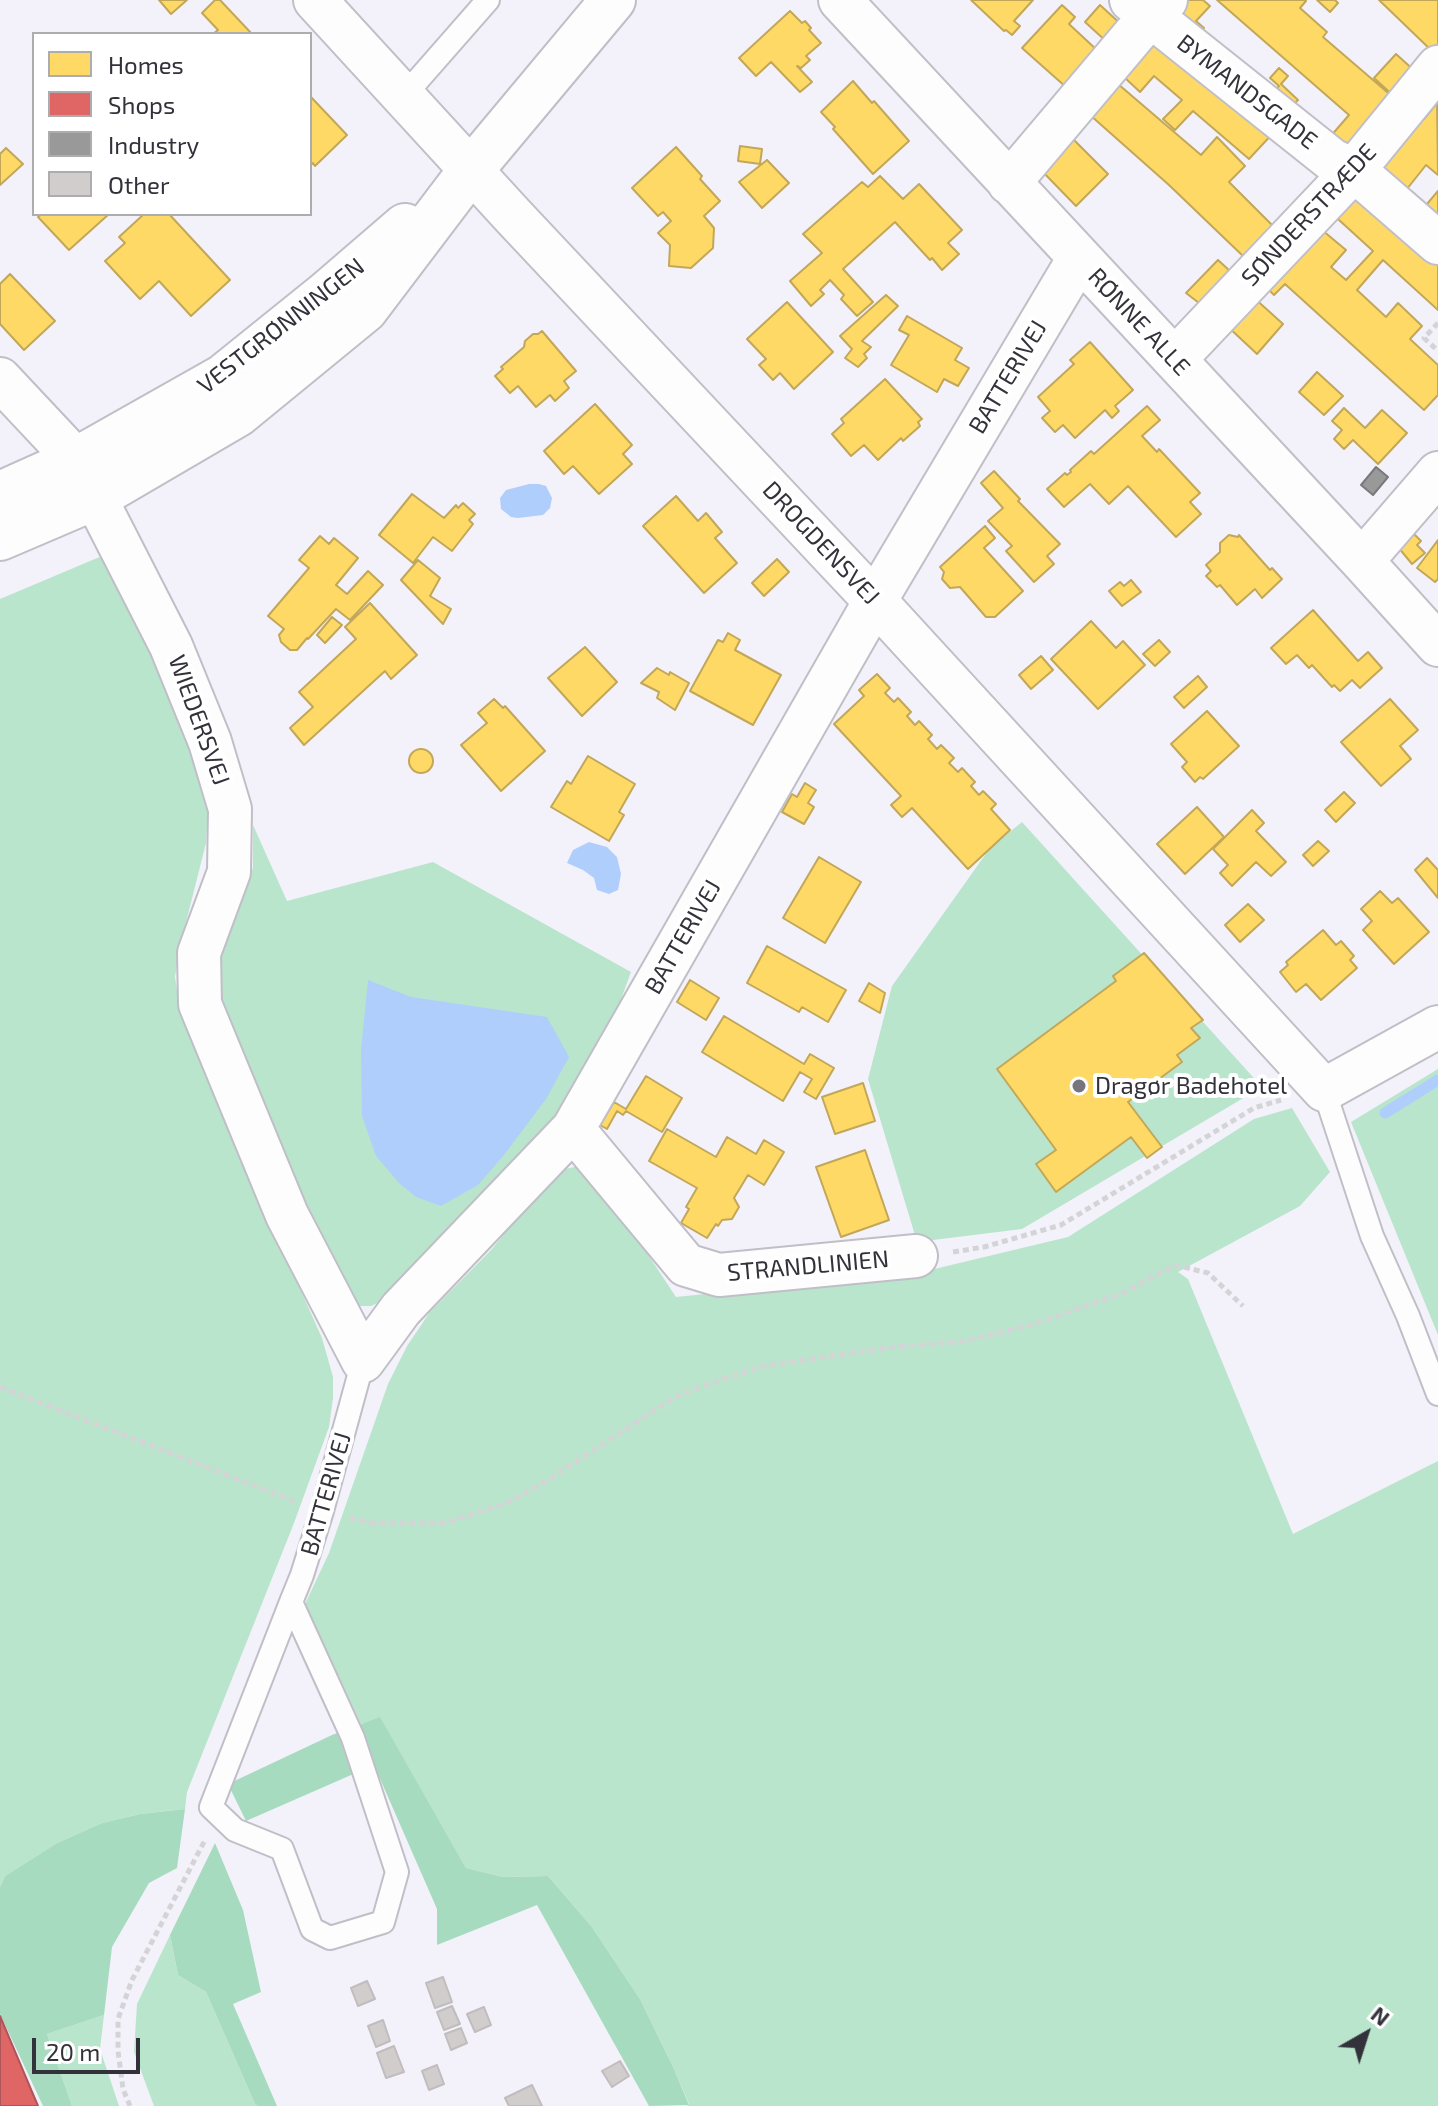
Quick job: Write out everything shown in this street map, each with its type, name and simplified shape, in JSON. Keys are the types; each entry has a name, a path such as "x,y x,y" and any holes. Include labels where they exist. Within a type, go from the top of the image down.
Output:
{"street":[{"name":"DROGDENSVEJ","path":"315,0 875,601 1324,1090"},
{"name":"VESTGRØNNINGEN","path":"0,538 96,497 238,414 365,310 471,170 613,0"},
{"name":"RØNNE ALLE","path":"840,0 1438,645"},
{"path":"1009,183 1149,5"},
{"name":"BYMANDSGADE","path":"1149,5 1332,160 1354,170 1438,243"},
{"name":"SØNDERSTRÆDE","path":"1175,359 1354,170 1438,67"},
{"name":"VESTGRØNNINGEN","path":"0,494 76,460 223,377 471,170"},
{"name":"BATTERIVEJ","path":"363,1361 401,1309 573,1129 875,601 1079,258"},
{"name":"WIEDERSVEJ","path":"0,379 76,460 171,646 210,742 230,809 229,872 199,953 200,1004 287,1215 363,1361"},
{"path":"1362,561 1438,473"},
{"path":"1324,1090 1438,1027"},
{"name":"STRANDLINIEN","path":"573,1129 686,1265 719,1275 916,1256"}],"lane":[{"path":"403,97 488,0"},
{"path":"1324,1090 1372,1236 1438,1394"},
{"name":"BATTERIVEJ","path":"211,1807 302,1575 363,1361"},
{"path":"211,1807 235,1830 282,1849 312,1929 330,1938 383,1922 397,1872 353,1738 291,1602"}],"path":[{"path":"1438,323 1424,338 1438,351"},
{"path":"916,1256 984,1247 1061,1225 1254,1108 1324,1090"},
{"path":"0,1387 322,1511 373,1523 445,1523 507,1503 675,1397 763,1366 881,1349 966,1341 1034,1324 1123,1293 1175,1265 1208,1273 1243,1306"},
{"path":"130,2106 123,2089 118,2019 132,1980 205,1843 211,1807"}],"green space":[{"path":"109,553 168,688 208,807 206,843 175,977 180,1008 207,1080 322,1338 333,1377 333,1398 329,1427 187,1792 185,1809 140,1814 102,1823 57,1843 5,1876 0,1887 0,599"},
{"path":"1022,822 1262,1087 1022,1229 917,1242 868,1079 892,986 990,848"},
{"path":"253,825 287,901 433,862 631,972 612,1024 550,1127 389,1298 371,1306 356,1306 343,1287 213,1007 213,982 225,936 253,868"},
{"path":"1438,1069 1438,1335 1351,1122"},
{"path":"1292,1108 1330,1172 1300,1206 1178,1272 1188,1279 1293,1534 1438,1461 1438,2106 687,2106 689,2104 674,2069 640,1999 592,1927 548,1876 503,1877 466,1868 380,1718 361,1724 305,1604 329,1553 388,1384 407,1346 430,1312 491,1250 556,1171 588,1164 676,1297 926,1271 1068,1237 1254,1119"},
{"path":"380,1717 466,1868 503,1877 548,1876 592,1927 640,1999 689,2105 649,2106 537,1905 437,1945 437,1909 374,1765 246,1821 228,1784 332,1735"},
{"path":"185,1809 177,1868 149,1883 112,1947 104,2015 47,2034 72,2106 43,2106 0,2014 0,1887 5,1876 57,1843 102,1823 140,1814"},
{"path":"215,1843 243,1910 261,1992 233,2004 277,2106 255,2104 206,1992 178,1975 170,1935"},
{"path":"170,1935 178,1975 206,1992 258,2106 154,2106 134,2052 137,2004"},
{"path":"104,2015 100,2049 119,2106 72,2106 47,2034"}],"water":[{"path":"529,484 546,486 552,498 550,508 543,515 511,517 501,509 500,498 506,490"},
{"path":"589,842 607,847 617,857 621,874 618,890 609,894 597,890 594,878 567,863 573,850"},
{"path":"368,980 411,997 547,1017 569,1057 546,1099 504,1155 478,1185 441,1206 416,1197 400,1184 376,1156 362,1116 361,1050"}],"building: Homes":[{"path":"159,0 187,0 171,14"},
{"path":"215,0 220,0 250,32 216,32 218,30 202,13"},
{"path":"971,0 1033,0 1014,21 1020,26 1012,35"},
{"path":"1186,0 1203,0 1210,6 1196,21 1204,28 1196,37 1172,16"},
{"path":"1217,0 1306,1 1300,8 1327,32 1323,37 1394,98 1341,160 1323,145 1349,115"},
{"path":"1317,0 1335,0 1338,3 1330,12"},
{"path":"1379,0 1438,0 1438,48 1433,52"},
{"path":"1062,5 1075,17 1069,24 1099,52 1067,88 1022,48"},
{"path":"1100,5 1123,26 1108,43 1085,22"},
{"path":"790,11 802,23 805,21 821,43 806,56 810,60 801,68 797,66 812,82 800,92 771,62 756,76 739,58"},
{"path":"1161,36 1275,131 1249,159 1193,111 1175,130 1163,119 1182,100 1154,76 1140,92 1124,77"},
{"path":"1396,54 1418,74 1396,98 1374,78"},
{"path":"1279,68 1288,76 1281,84 1298,100 1285,113 1267,99 1279,86 1270,78"},
{"path":"853,81 909,141 873,174 821,112"},
{"path":"1118,84 1201,155 1217,137 1245,166 1229,182 1273,226 1244,257 1090,115"},
{"path":"312,98 347,135 315,166"},
{"path":"1437,103 1438,175 1426,165 1403,194 1371,168 1416,113 1424,119"},
{"path":"1071,137 1108,174 1076,206 1039,168"},
{"path":"740,146 762,149 760,164 738,161"},
{"path":"676,147 720,201 704,216 714,228 713,248 691,268 669,266 670,245 658,233 671,221 663,212 658,216 632,188"},
{"path":"6,148 23,164 0,185 0,154"},
{"path":"767,160 789,183 762,208 739,182"},
{"path":"880,176 903,199 919,184 962,230 948,243 959,254 942,270 895,222 843,269 873,302 857,316 841,299 844,295 830,280 820,290 824,294 811,306 790,281 822,253 803,234 862,182 868,187"},
{"path":"1353,182 1438,259 1438,310 1383,260 1357,290 1386,317 1398,303 1422,326 1410,339 1438,365 1438,395 1424,410 1285,284 1274,295 1262,283 1316,225 1346,250 1331,267 1346,280 1373,251 1328,210"},
{"path":"1438,191 1438,224 1422,210"},
{"path":"39,216 107,216 69,250"},
{"path":"142,216 171,216 230,280 191,316 159,281 140,299 105,261 125,243 119,237"},
{"path":"1218,260 1230,271 1199,303 1186,293"},
{"path":"10,274 55,321 24,350 0,324 0,284"},
{"path":"886,295 898,306 862,341 871,347 864,354 867,358 858,367 845,358 852,349 840,336"},
{"path":"1252,296 1283,324 1257,354 1225,324"},
{"path":"787,302 833,352 794,389 780,373 773,380 759,365 766,359 747,339"},
{"path":"907,316 962,348 955,360 969,368 958,386 944,379 937,392 891,365 909,335 899,330"},
{"path":"542,331 576,371 564,381 569,388 555,401 550,395 536,407 518,386 510,393 495,376 524,347 525,341"},
{"path":"1090,342 1133,390 1115,406 1119,411 1112,418 1105,410 1075,438 1063,425 1055,432 1042,418 1050,411 1038,397 1074,364 1070,360"},
{"path":"1317,372 1343,396 1324,415 1299,392"},
{"path":"885,379 922,419 918,422 920,426 903,441 901,438 878,460 864,445 851,456 832,434 844,423 841,419"},
{"path":"595,404 632,445 623,454 632,464 599,494 573,466 564,474 544,451"},
{"path":"1147,406 1160,420 1142,436 1157,452 1159,449 1200,493 1190,502 1201,514 1176,537 1128,486 1109,504 1090,484 1064,507 1047,489 1065,473 1071,472 1091,451 1094,454"},
{"path":"1344,408 1365,428 1382,410 1407,433 1378,464 1353,440 1344,449 1334,439 1342,430 1332,421"},
{"path":"994,471 1060,544 1047,556 1054,564 1034,582 1006,551 1012,546 988,521 1003,508 981,483"},
{"path":"412,494 444,518 456,505 458,508 463,503 475,514 469,520 473,524 452,551 433,537 413,563 379,535"},
{"path":"676,496 698,521 706,513 722,532 715,538 737,563 704,593 643,526"},
{"path":"985,526 995,538 984,548 1023,591 995,617 986,617 960,587 950,588 942,579 944,572 940,567"},
{"path":"1412,532 1421,541 1417,545 1425,553 1412,564 1398,547"},
{"path":"1229,535 1239,535 1282,579 1262,598 1255,589 1237,605 1220,585 1217,587 1206,576 1211,571 1206,565 1220,552 1220,543"},
{"path":"320,536 329,544 334,538 358,558 336,585 347,594 368,571 383,585 350,620 336,609 297,650 290,650 281,642 279,635 284,629 268,616 309,568 299,560"},
{"path":"1438,540 1438,579 1435,582 1417,568"},
{"path":"777,559 789,572 764,596 752,583"},
{"path":"418,560 440,578 430,596 451,609 443,624 401,580"},
{"path":"1131,580 1141,592 1122,606 1109,591 1120,582 1124,586"},
{"path":"370,603 417,655 391,679 385,671 304,745 290,728 313,707 299,692 356,639 345,627"},
{"path":"1313,610 1358,661 1368,652 1382,668 1360,688 1352,680 1340,691 1297,655 1286,664 1271,648"},
{"path":"332,617 342,625 325,643 317,635"},
{"path":"1091,621 1116,648 1123,641 1145,665 1098,709 1051,659"},
{"path":"728,633 740,640 735,650 781,675 753,725 690,691 718,640 723,642"},
{"path":"1159,640 1170,652 1155,666 1143,654"},
{"path":"585,647 617,682 582,716 548,678"},
{"path":"1041,656 1053,670 1031,689 1019,675"},
{"path":"657,668 689,683 675,710 657,698 659,692 641,683"},
{"path":"877,674 890,688 885,693 894,702 898,698 911,712 907,716 915,725 919,721 932,735 928,739 937,749 941,745 954,758 949,763 958,772 962,768 975,782 971,786 979,795 983,791 996,804 991,809 1010,830 968,869 912,808 902,817 891,805 901,796 834,724 864,696 859,690"},
{"path":"1198,676 1207,687 1184,708 1174,697"},
{"path":"494,699 503,708 505,706 545,751 501,791 461,745 487,723 478,713"},
{"path":"1390,699 1418,730 1400,746 1411,759 1381,786 1341,742"},
{"path":"1207,711 1239,746 1203,779 1200,777 1195,782 1182,767 1187,762 1171,744"},
{"path":"421,749 430,752 433,761 430,770 421,773 412,770 409,761 412,752"},
{"path":"588,756 635,784 619,812 624,815 609,841 551,807 567,781 571,784"},
{"path":"805,783 816,790 808,803 814,807 804,824 782,812 792,794 797,797"},
{"path":"1344,792 1355,803 1336,822 1325,810"},
{"path":"1197,807 1224,837 1185,874 1157,844"},
{"path":"1252,810 1264,823 1256,831 1286,862 1271,876 1256,862 1232,886 1220,873 1228,865 1213,849"},
{"path":"1318,841 1329,851 1313,866 1303,855"},
{"path":"819,857 861,882 825,943 783,918"},
{"path":"1427,858 1438,870 1438,898 1415,870"},
{"path":"1380,891 1392,903 1398,898 1429,932 1394,964 1363,930 1372,921 1361,909"},
{"path":"1248,904 1264,920 1240,942 1225,925"},
{"path":"1323,930 1336,945 1341,941 1354,956 1350,960 1357,968 1321,1000 1306,984 1296,992 1280,972 1288,965 1286,962"},
{"path":"767,946 846,990 828,1022 802,1007 799,1012 747,983"},
{"name":"Dragør Badehotel","path":"1144,953 1203,1020 1191,1028 1200,1038 1177,1055 1182,1062 1128,1102 1162,1147 1147,1158 1131,1137 1056,1192 1036,1164 1056,1150 997,1069 1116,981 1113,976"},
{"path":"690,980 719,998 706,1020 677,1002"},
{"path":"869,983 885,993 880,1013 859,1001"},
{"path":"724,1016 804,1064 810,1054 834,1068 816,1099 804,1092 812,1079 800,1072 783,1101 702,1052"},
{"path":"646,1076 682,1098 662,1132 626,1111 623,1115 617,1111 607,1129 600,1125 614,1102 626,1109"},
{"path":"863,1083 875,1121 835,1134 822,1097"},
{"path":"667,1129 716,1157 727,1137 756,1154 764,1140 784,1152 764,1185 748,1175 734,1198 739,1207 732,1219 722,1220 718,1226 716,1224 707,1238 681,1223 697,1188 649,1161"},
{"path":"865,1150 889,1220 841,1237 816,1167"}],"building: Shops":[{"path":"0,2016 38,2106 0,2106"}],"building: Industry":[{"path":"1376,467 1388,477 1373,495 1361,485"}],"building: Other":[{"path":"443,1977 452,2002 435,2008 426,1983"},
{"path":"367,1981 375,1999 358,2006 351,1988"},
{"path":"452,2006 460,2024 444,2030 437,2012"},
{"path":"484,2007 491,2025 475,2032 467,2014"},
{"path":"383,2020 390,2041 376,2047 368,2026"},
{"path":"461,2028 467,2043 451,2050 445,2034"},
{"path":"394,2046 404,2072 386,2078 377,2053"},
{"path":"620,2061 629,2076 612,2087 602,2071"},
{"path":"437,2065 444,2084 429,2090 422,2071"},
{"path":"532,2085 542,2106 509,2106 505,2098"}],"waterway":[{"path":"1385,1113 1438,1080"}],"place":[{"name":"Dragør Badehotel","path":"1079,1086"}]}
